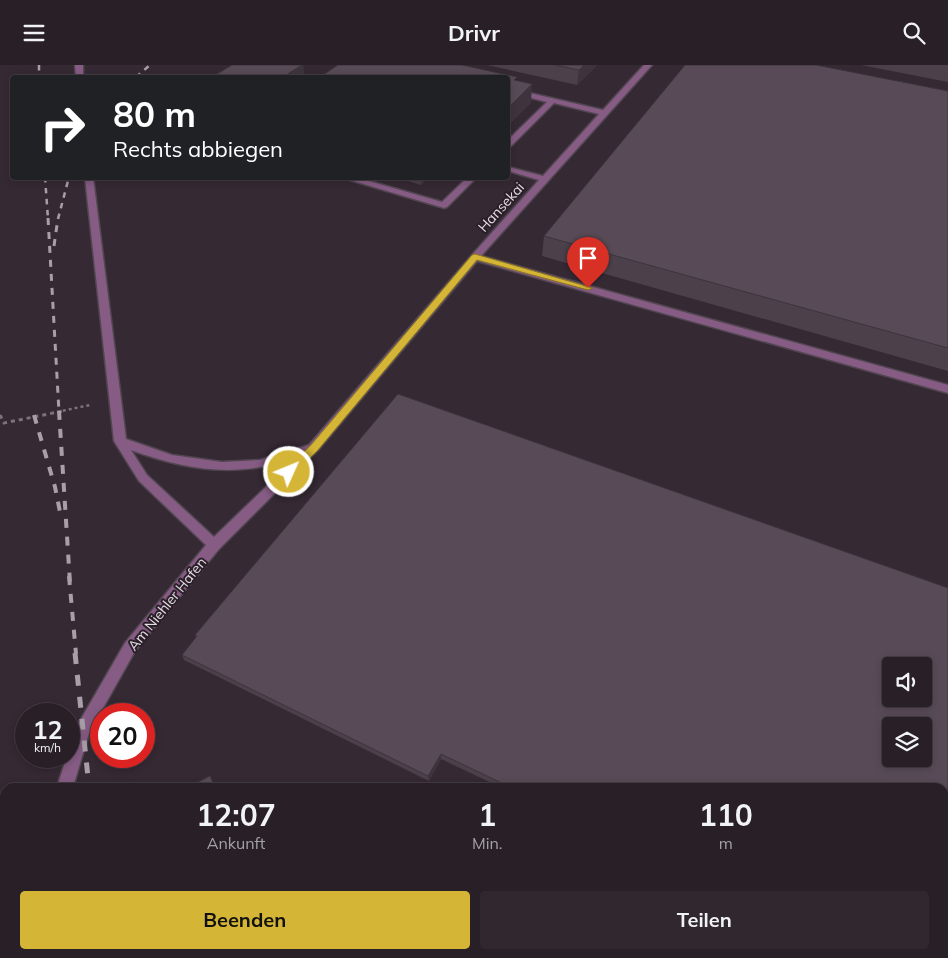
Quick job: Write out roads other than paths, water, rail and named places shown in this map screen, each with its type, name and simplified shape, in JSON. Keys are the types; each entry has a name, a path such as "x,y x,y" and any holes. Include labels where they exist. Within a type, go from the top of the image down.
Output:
{"street":[{"name":"Hansekai","path":"214,545 314,447 475,257 648,65"},
{"path":"510,90 604,113"},
{"path":"510,142 552,101"},
{"path":"510,170 544,179"},
{"name":"Am Niehler Hafen","path":"66,783 82,731 130,647 214,545 143,478 120,441 90,180"},
{"path":"355,180 444,205 470,180"},
{"path":"475,257 948,389"},
{"path":"120,441 167,459 214,467 261,464 314,447"}],"railway":[{"path":"39,65 39,75"},
{"path":"138,75 150,65"},
{"path":"45,180 48,219"},
{"path":"58,219 68,180"},
{"path":"48,218 59,412"},
{"path":"54,246 58,218"},
{"path":"59,411 70,583"},
{"path":"34,415 55,487 60,512"},
{"path":"69,576 76,654"},
{"path":"75,653 89,783"}]}
